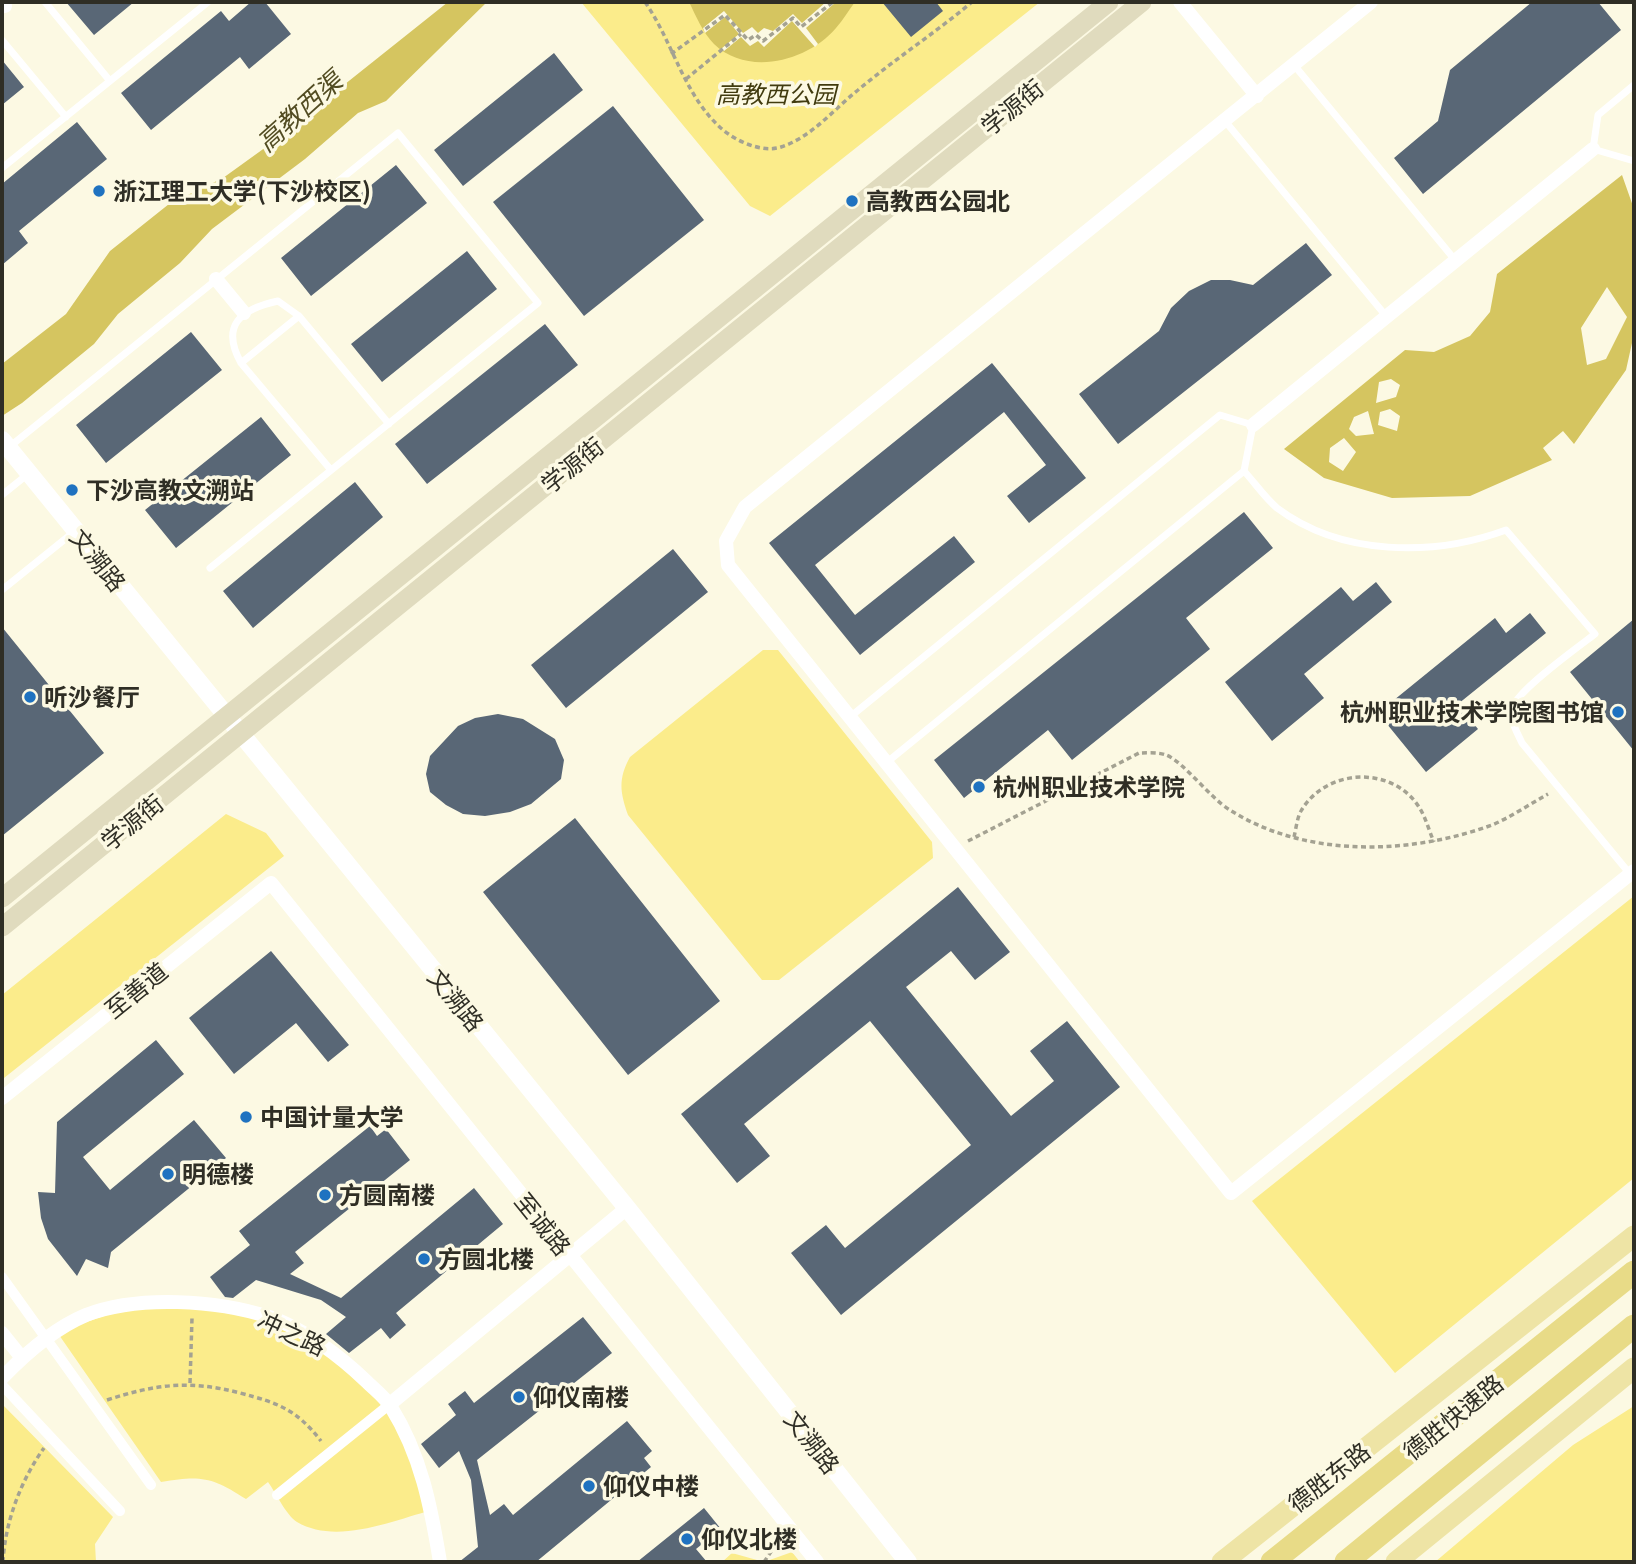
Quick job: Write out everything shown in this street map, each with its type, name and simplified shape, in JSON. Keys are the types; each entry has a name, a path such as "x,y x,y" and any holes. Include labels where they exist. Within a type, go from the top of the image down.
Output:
{"highway":[{"name":"德胜快速路","path":"1272,1562 1634,1272"},
{"name":"德胜快速路","path":"1346,1562 1634,1326"}],"main road":[{"name":"学源街","path":"2,898 1109,2"},
{"name":"学源街","path":"2,926 1142,2"},
{"name":"德胜东路","path":"1222,1562 1634,1236"},
{"path":"1592,1361 1634,1337"},
{"path":"1396,1562 1634,1368"}],"street":[{"path":"1180,2 1257,96"},
{"path":"1371,2 745,507 726,541 727,565 1231,1193 1632,873"},
{"path":"1253,425 1593,149"},
{"path":"216,279 244,313"},
{"name":"文溯路","path":"5,444 627,1208 908,1562"},
{"name":"至善道","path":"2,1098 271,883"},
{"name":"至诚路","path":"271,883 568,1256 817,1562"},
{"path":"277,1495 627,1208"},
{"path":"2,1277 151,1485"},
{"name":"冲之路","path":"2,1378 46,1340 87,1315 142,1303 193,1302 270,1317 340,1355 390,1404 415,1452 432,1510 440,1562"},
{"path":"2,1333 22,1358"},
{"path":"2,1385 120,1511"}],"lane":[{"path":"45,2 110,81"},
{"path":"2,168 208,2"},
{"path":"2,40 65,117"},
{"path":"1294,65 1455,260"},
{"path":"1634,85 1598,115 1593,149 1634,161"},
{"path":"1225,121 1386,316"},
{"path":"5,444 398,133 538,303 210,568"},
{"path":"331,470 241,363 232,348 231,331 244,313 260,305 278,301 299,316 389,424"},
{"path":"241,363 299,316"},
{"path":"850,718 1220,415 1253,425 1244,471 886,763"},
{"path":"1244,471 1275,506 1305,526 1347,541 1413,548 1475,541 1506,530 1595,634 1523,692 1513,707 1513,725 1522,743 1632,873"},
{"path":"2,495 28,474"},
{"path":"2,590 75,531"}],"path":[{"path":"645,2 685,79 722,129 761,149 781,147 811,132 858,90 972,2"},
{"path":"671,54 724,15 748,40 756,35 763,41 793,18 801,27 833,2"},
{"path":"685,79 741,34"},
{"path":"954,848 1139,753 1167,755 1227,809 1265,831 1319,842 1376,847 1434,842 1494,824 1559,788"},
{"path":"1294,837 1301,811 1327,784 1350,775 1389,781 1418,806 1434,842"},
{"path":"190,1383 193,1302"},
{"path":"93,1405 156,1386 190,1383 214,1385 286,1407 308,1424 329,1451"},
{"path":"3,1562 3,1541 27,1473 51,1438"},
{"path":"764,1562 788,1526"}],"green space":[{"name":"高教西公园","path":"581,2 1040,2 770,216 750,206"},
{"path":"763,650 778,650 932,842 933,858 779,980 762,980 628,815 622,786 630,757"},
{"path":"226,814 266,833 284,856 4,1078 2,995"},
{"path":"1634,896 1634,1178 1395,1373 1252,1201"},
{"path":"142,1303 270,1317 340,1355 390,1404 432,1510 364,1529 329,1531 312,1529 293,1519 268,1482 246,1499 224,1486 206,1480 161,1482 57,1332"},
{"path":"2,1404 113,1517 95,1544 96,1562 2,1562"},
{"path":"1634,1406 1634,1562 1435,1562 1573,1445"},
{"path":"792,1552 800,1562 764,1562"},
{"path":"732,1553 764,1562 722,1562"}],"shaded area":[{"path":"448,2 487,2 386,101 358,113 305,159 212,229 180,263 118,314 94,344 2,416 2,364 66,314 110,251 169,204 223,178 266,147"},
{"path":"689,2 855,2 836,28 810,49 777,61 760,62 743,60 714,44 703,30"},
{"path":"1622,175 1634,209 1634,334 1626,370 1574,444 1563,431 1543,448 1552,460 1470,496 1392,498 1324,478 1284,449 1405,350 1434,352 1470,336 1490,312 1497,274","holes":["1607,287 1627,317 1606,359 1587,365 1581,328","1391,379 1400,385 1396,397 1376,403 1379,382","1390,409 1400,416 1397,431 1378,425 1380,412","1368,411 1374,434 1356,436 1349,429 1354,417","1344,438 1356,452 1343,471 1329,462 1330,448"]}],"pier":[{"path":"826,2 836,2 806,28 818,44 815,47 792,21 764,47 758,41 750,46 741,37 724,51 721,49 739,34 725,17 705,33 703,28 724,11 743,33 752,27 758,33 764,28 773,31 793,14 802,23"}],"building":[{"path":"66,2 134,2 94,35"},
{"path":"251,2 265,2 291,34 249,69 240,57 151,130 121,93 221,11 229,21"},
{"path":"882,2 936,2 943,11 911,37"},
{"path":"1532,2 1598,2 1621,30 1423,194 1394,158 1438,121 1450,70"},
{"path":"554,53 583,90 463,186 434,150"},
{"path":"2,60 24,87 2,105"},
{"path":"613,106 704,220 584,316 493,202"},
{"path":"77,122 107,159 19,231 28,243 2,265 2,184"},
{"path":"396,165 427,203 311,296 281,258"},
{"path":"1306,243 1332,275 1118,444 1079,394 1159,331 1171,308 1189,291 1211,280 1230,280 1253,285"},
{"path":"467,251 497,289 382,382 351,344"},
{"path":"545,324 578,365 427,484 395,444"},
{"path":"191,332 222,370 106,463 76,425"},
{"path":"992,363 1086,478 1029,523 1007,496 1046,465 1004,412 815,565 855,615 954,536 975,562 860,655 769,543"},
{"path":"261,417 291,455 176,548 145,510"},
{"path":"355,482 383,517 253,628 223,591"},
{"path":"1244,512 1273,548 1186,618 1210,649 1072,760 1048,730 964,798 934,760"},
{"path":"673,549 708,592 566,708 531,665"},
{"path":"1376,582 1392,602 1304,674 1324,698 1272,741 1225,682 1341,587 1353,601"},
{"path":"1530,613 1546,633 1458,704 1478,729 1426,772 1378,713 1495,618 1506,633"},
{"name":"杭州职业技术学院图书馆","path":"1634,619 1634,751 1570,672"},
{"name":"听沙餐厅","path":"2,627 104,753 2,836"},
{"path":"498,714 523,719 555,739 564,760 561,779 531,804 510,812 485,816 463,814 430,792 426,774 430,756 458,726 475,718"},
{"path":"575,818 720,1001 628,1075 483,892"},
{"path":"958,887 1010,952 975,980 951,951 906,987 1011,1116 1054,1081 1030,1051 1067,1021 1120,1087 841,1315 791,1253 826,1225 845,1248 971,1145 870,1021 744,1124 770,1156 737,1183 681,1114"},
{"path":"271,951 349,1045 328,1062 296,1023 234,1074 189,1018"},
{"name":"明德楼","path":"156,1040 184,1074 83,1157 110,1190 194,1120 226,1158 111,1252 108,1268 86,1259 77,1276 48,1239 41,1218 38,1192 55,1193 57,1122"},
{"path":"370,1126 377,1136 386,1129 410,1160 295,1252 304,1263 290,1274 341,1298 474,1188 503,1224 396,1313 406,1325 390,1339 381,1328 349,1353 326,1334 346,1317 321,1300 256,1280 233,1298 225,1297 210,1277 250,1245 239,1231"},
{"path":"583,1317 612,1353 477,1460 490,1515 504,1504 513,1515 627,1421 652,1451 644,1458 651,1467 536,1562 459,1562 478,1547 471,1480 459,1451 439,1468 421,1444 456,1415 448,1404 465,1391 474,1403"},
{"name":"仰仪北楼","path":"704,1508 721,1529 696,1549 707,1562 637,1562"}],"place":[{"name":"浙江理工大学(下沙校区)","path":"99,191"},
{"name":"高教西公园北","path":"852,201"},
{"name":"下沙高教文溯站","path":"72,490"},
{"name":"听沙餐厅","path":"30,697"},
{"name":"杭州职业技术学院图书馆","path":"1618,712"},
{"name":"杭州职业技术学院","path":"979,787"},
{"name":"中国计量大学","path":"246,1117"},
{"name":"明德楼","path":"168,1174"},
{"name":"方圆南楼","path":"325,1195"},
{"name":"方圆北楼","path":"424,1259"},
{"name":"仰仪南楼","path":"519,1397"},
{"name":"仰仪中楼","path":"589,1486"},
{"name":"仰仪北楼","path":"687,1539"}],"water label":[{"name":"高教西渠","path":"299,111"}]}
